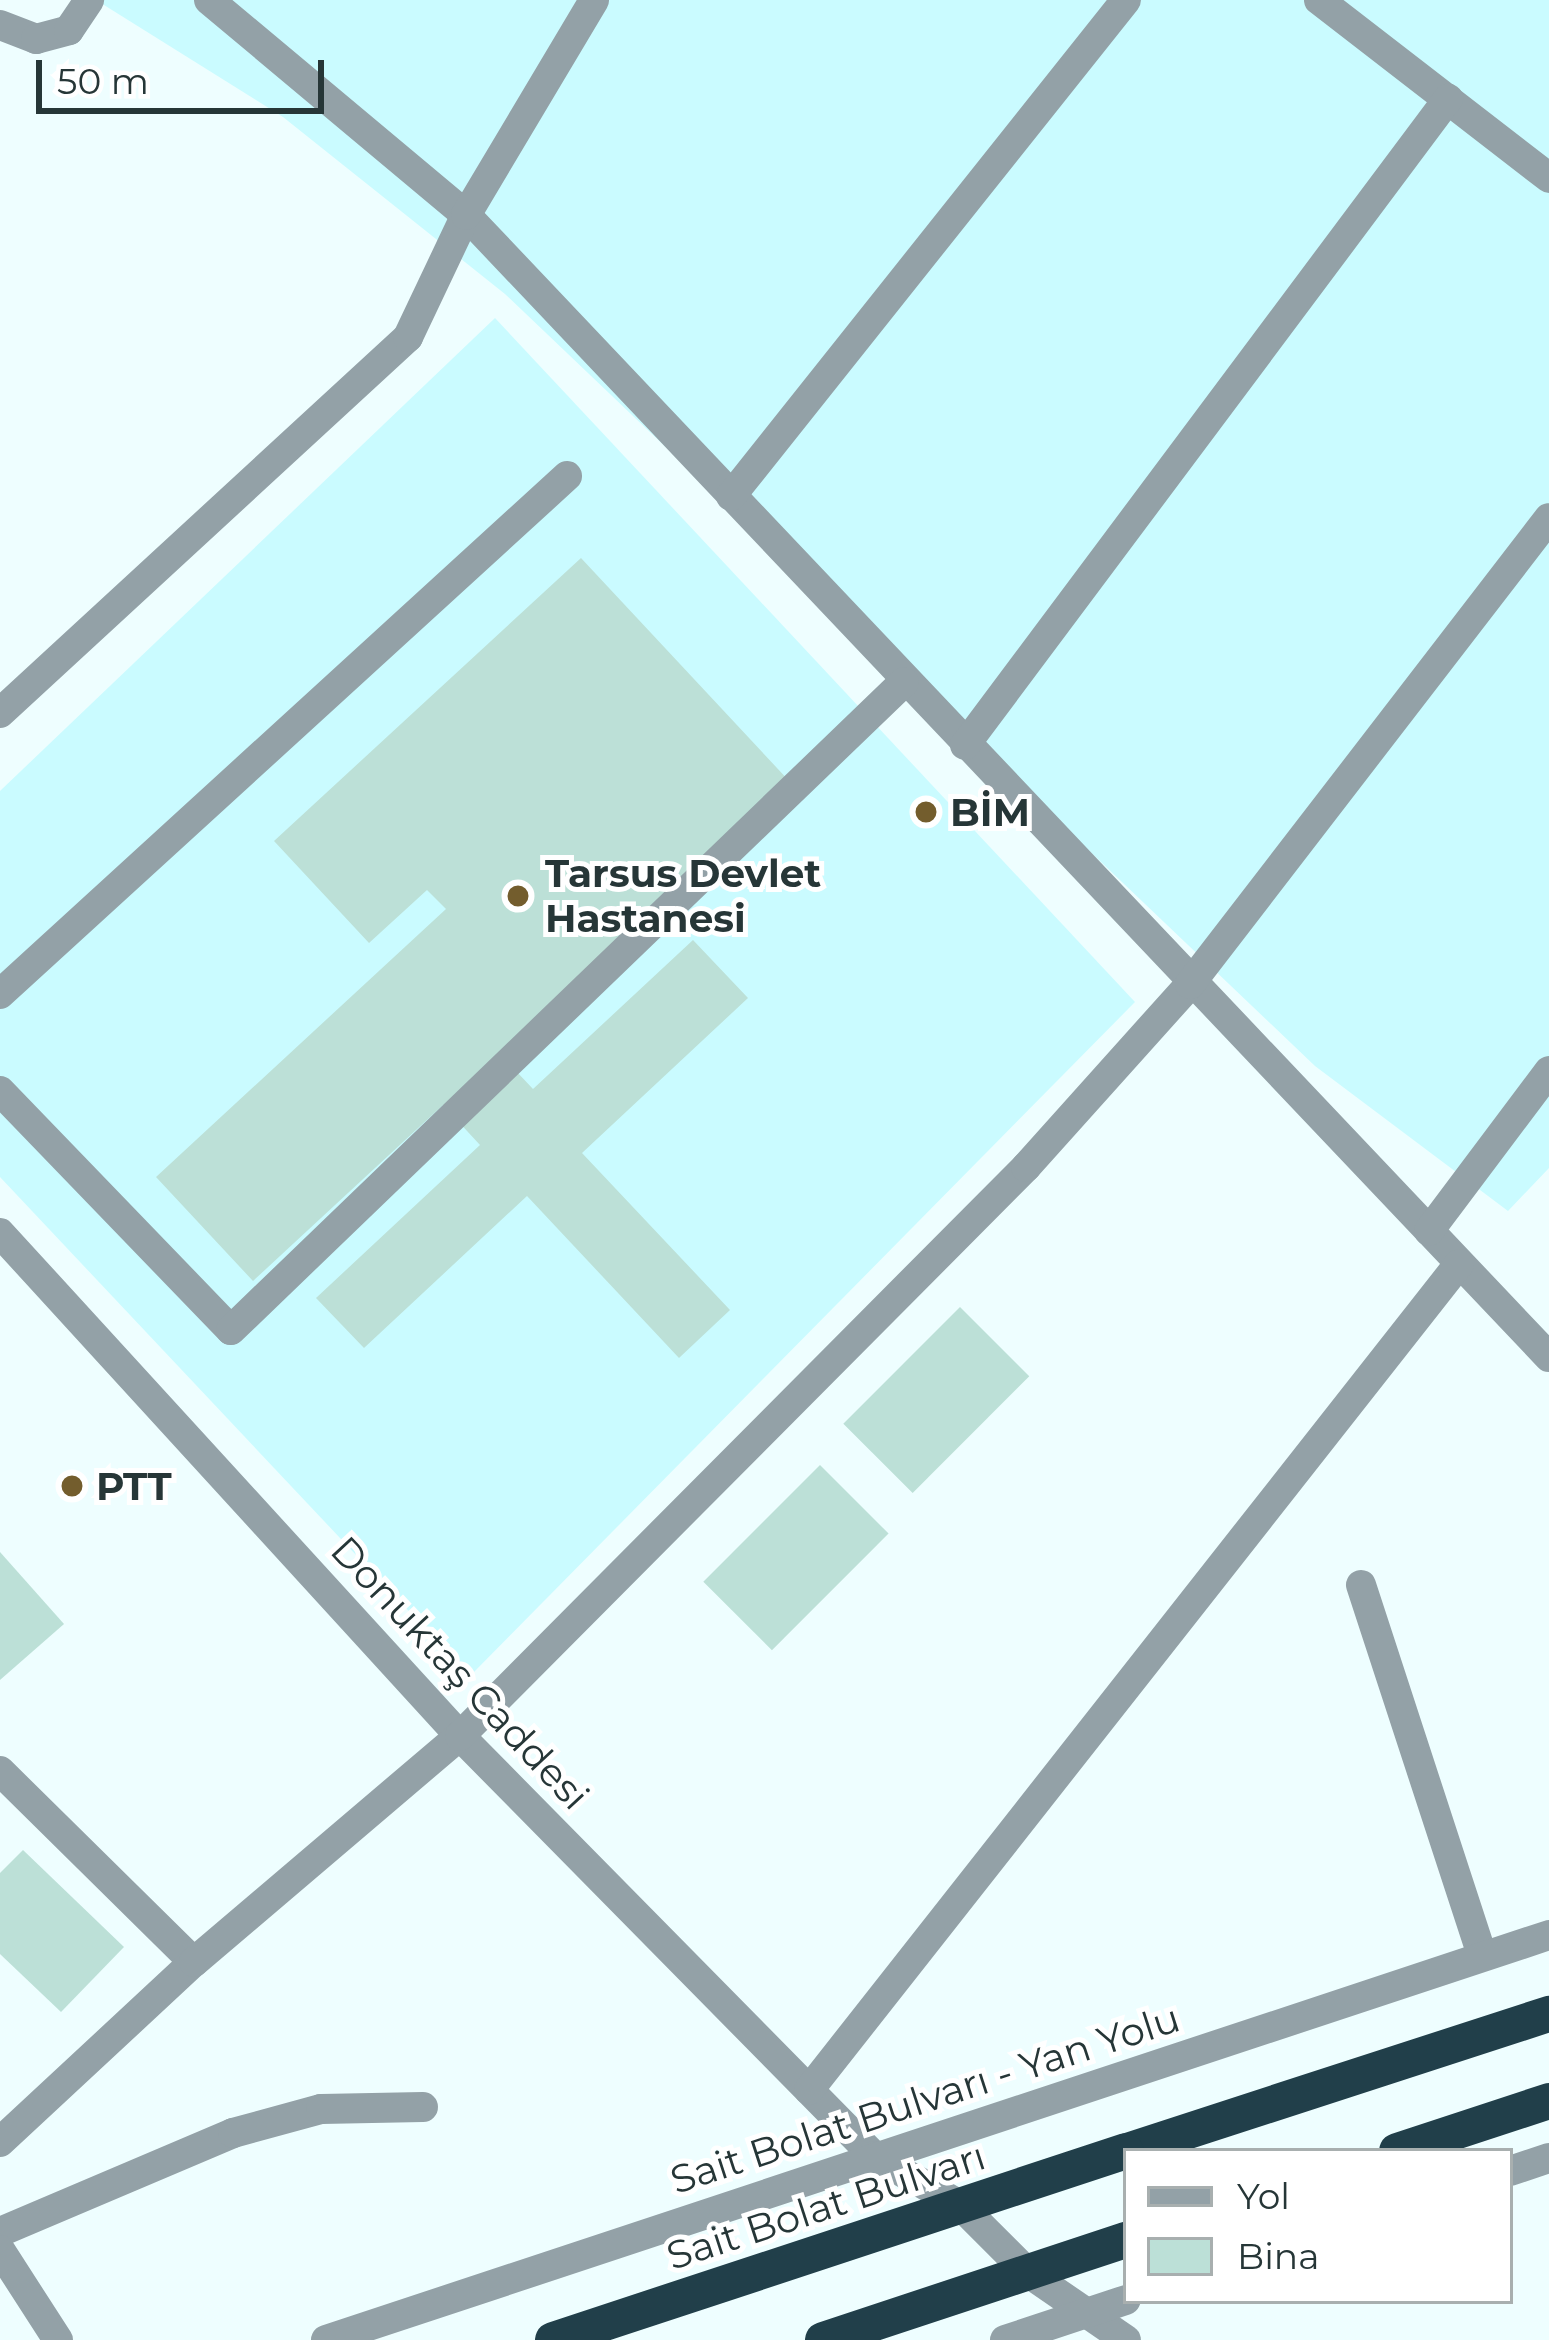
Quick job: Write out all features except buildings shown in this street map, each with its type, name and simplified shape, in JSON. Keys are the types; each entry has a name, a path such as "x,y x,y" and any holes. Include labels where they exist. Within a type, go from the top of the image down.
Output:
{"highway":[{"name":"Sait Bolat Bulvarı","path":"1135,2148 1549,2014"},
{"path":"1406,2148 1549,2101"},
{"name":"Sait Bolat Bulvarı","path":"553,2340 1123,2152"},
{"path":"824,2340 1123,2241"}],"street":[{"path":"0,25 36,39 69,30 89,0"},
{"path":"209,0 466,215 1190,984 1549,1357"},
{"path":"0,713 408,338 466,215 594,0"},
{"path":"730,496 1126,0"},
{"path":"1319,0 1549,178"},
{"path":"965,746 1448,99"},
{"path":"0,994 567,476"},
{"path":"0,2142 194,1962 460,1736 1027,1167 1190,984 1549,518"},
{"path":"0,1091 231,1330 904,682"},
{"path":"1429,1231 1549,1071"},
{"name":"Donuktaş Caddesi","path":"0,1233 460,1736 874,2156 959,2205 1028,2272 1094,2311 1126,2340"},
{"path":"809,2090 1459,1264"},
{"path":"1361,1585 1483,1956"},
{"path":"0,1771 194,1962"},
{"name":"Sait Bolat Bulvarı - Yan Yolu","path":"326,2340 1549,1935"},
{"path":"0,2232 233,2133 321,2109 423,2107"},
{"path":"1513,2170 1549,2158"},
{"path":"0,2251 58,2340"},
{"path":"1004,2340 1123,2301"}],"shaded area":[{"path":"96,0 1549,0 1549,1168 1508,1211 1315,1066 505,294 283,117"},
{"name":"Tarsus Devlet Hastanesi","path":"495,318 1135,1002 470,1676 0,1177 0,791"}],"place":[{"name":"BİM","path":"926,812"},
{"name":"Tarsus Devlet Hastanesi","path":"518,896"},
{"name":"PTT","path":"72,1486"}]}
